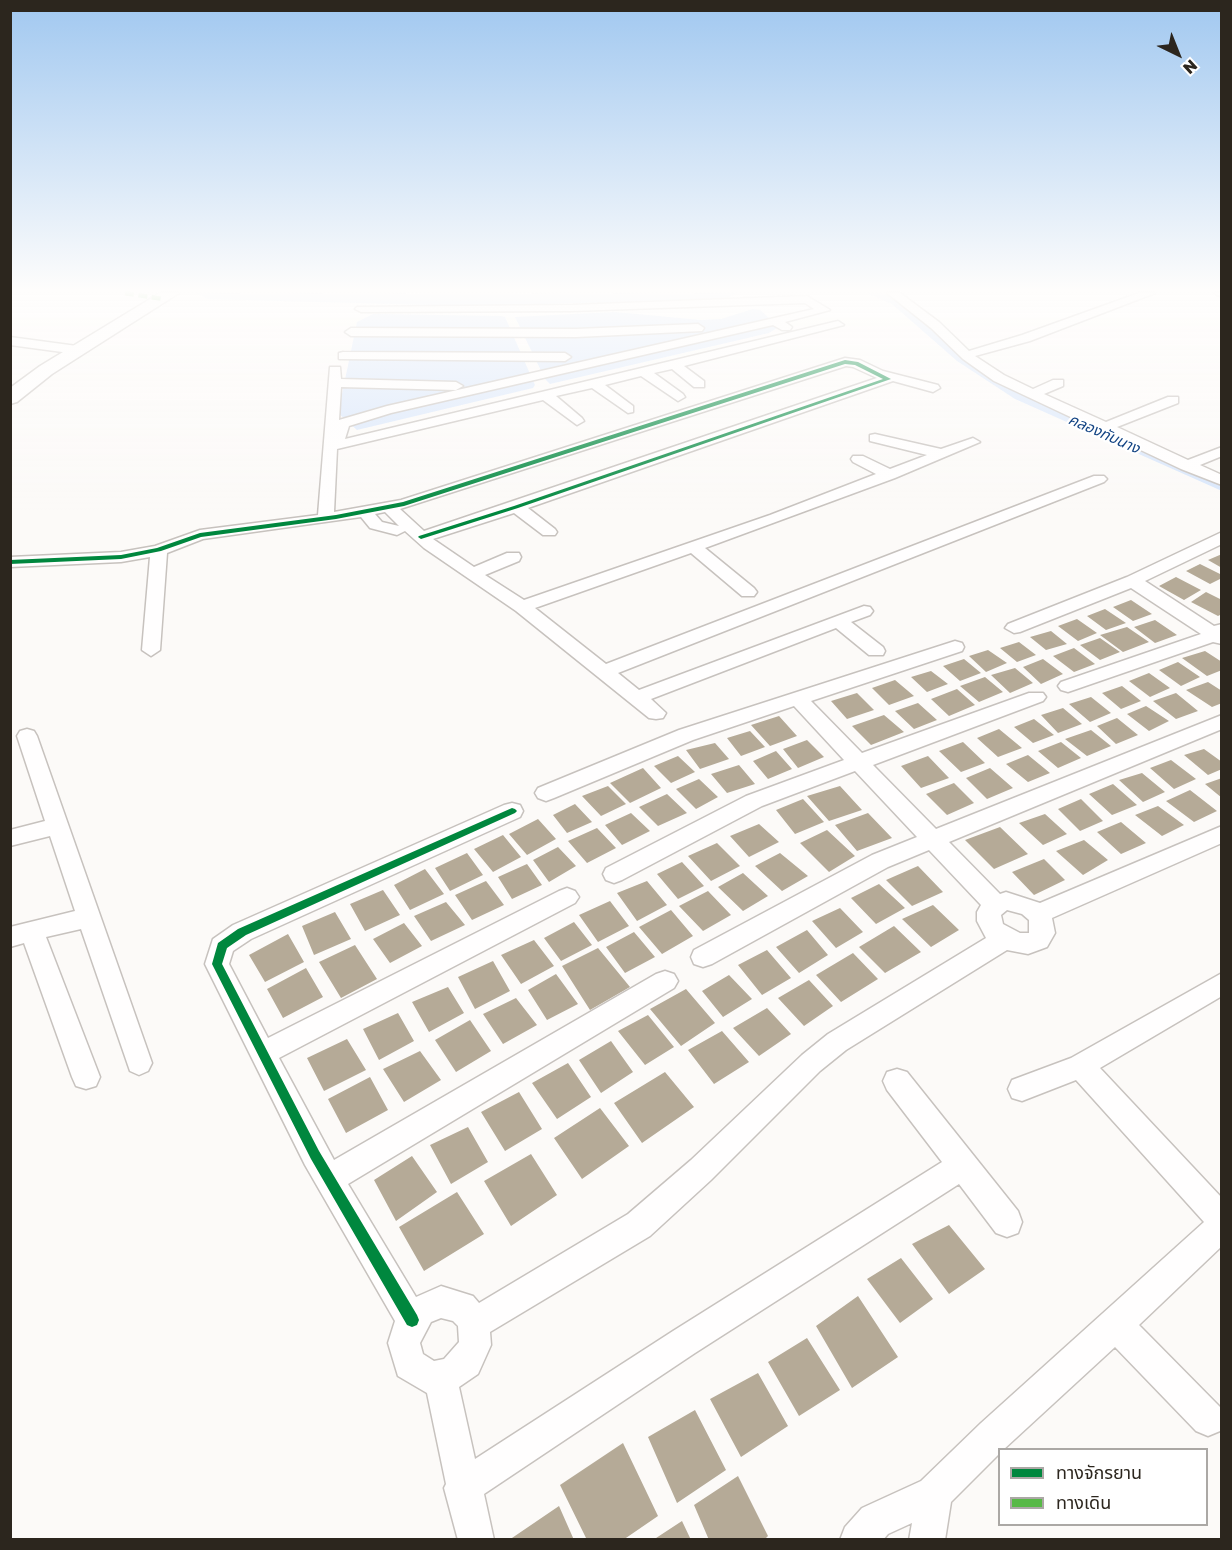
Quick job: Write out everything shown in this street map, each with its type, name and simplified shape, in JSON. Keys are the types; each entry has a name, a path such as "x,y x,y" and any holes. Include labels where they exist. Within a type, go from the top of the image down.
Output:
{"street":[{"path":"10,398 56,365"},
{"path":"334,445 343,423 556,365"},
{"path":"334,445 669,365"},
{"path":"676,365 699,384"},
{"path":"701,365 710,372"},
{"path":"10,562 121,557 159,550 200,535 326,519 388,507 434,496 835,365"},
{"path":"861,365 884,375 933,388"},
{"path":"980,365 1032,394 1221,481"},
{"path":"644,372 678,397"},
{"path":"421,537 881,383 888,379 884,375"},
{"path":"326,519 334,445 330,416 335,376 474,389"},
{"path":"1032,394 1058,383"},
{"path":"596,384 628,409"},
{"path":"547,396 578,421"},
{"path":"1104,428 1173,400"},
{"path":"621,435 658,459"},
{"path":"875,438 943,454"},
{"path":"522,607 694,547 974,442"},
{"path":"1186,466 1221,451"},
{"path":"858,459 890,475"},
{"path":"603,672 1099,479"},
{"path":"388,507 421,537 522,607 656,713"},
{"path":"516,507 549,532"},
{"path":"365,512 376,525 397,530"},
{"path":"1014,628 1133,581 1221,537"},
{"path":"694,547 748,592"},
{"path":"151,650 159,550"},
{"path":"472,574 513,557"},
{"path":"1133,581 1219,635"},
{"path":"637,698 864,611"},
{"path":"839,621 876,651"},
{"path":"1068,686 1219,635"},
{"path":"546,793 676,739 955,647"},
{"path":"614,874 754,801 1036,697"},
{"path":"798,699 934,837 996,904"},
{"path":"703,957 880,861 1221,721"},
{"path":"27,736 56,827 139,1064"},
{"path":"412,1320 329,1179 217,964 222,946 242,932 512,810"},
{"path":"10,838 56,827"},
{"path":"1038,915 1221,834"},
{"path":"264,1053 567,897"},
{"path":"1017,902 1038,915 1043,924 1043,933 1038,940 1028,944 1005,939 994,931 989,921 989,912 996,904 1017,902"},
{"path":"86,1077 21,934 88,916"},
{"path":"474,1324 639,1225 709,1163 828,1049 1005,939"},
{"path":"329,1179 665,981"},
{"path":"1022,1089 1080,1066 1221,983"},
{"path":"1080,1066 1221,1220"},
{"path":"897,1081 1007,1222"},
{"path":"462,1488 684,1342 963,1165"},
{"path":"858,1539 875,1521 934,1494 993,1435 1116,1325 1221,1225"},
{"path":"452,1302 462,1307 474,1324 476,1336 471,1354 456,1371 440,1378 428,1377 410,1365 404,1343 412,1320 430,1304 452,1302"},
{"path":"1116,1325 1208,1419"},
{"path":"440,1378 462,1488 476,1539"},
{"path":"927,1539 934,1494"}],"water":[{"path":"348,365 526,365 535,385 533,388 357,430 338,413"},
{"path":"538,365 630,365 550,384"}],"building":[{"path":"1222,554 1222,568 1208,560"},
{"path":"1200,564 1222,575 1222,578 1210,584 1186,571"},
{"path":"1176,577 1201,590 1184,600 1159,586"},
{"path":"1206,592 1222,600 1222,614 1218,616 1191,602"},
{"path":"1131,600 1152,614 1133,621 1113,607"},
{"path":"1105,609 1126,623 1106,630 1087,616"},
{"path":"1077,619 1097,633 1078,641 1058,626"},
{"path":"1155,620 1177,635 1155,643 1134,627"},
{"path":"1127,627 1149,642 1123,652 1100,635"},
{"path":"1051,631 1067,644 1046,650 1030,637"},
{"path":"1100,638 1120,652 1100,660 1080,645"},
{"path":"1019,642 1036,655 1017,662 1000,648"},
{"path":"1074,648 1095,664 1074,672 1053,656"},
{"path":"988,650 1007,663 986,672 969,656"},
{"path":"1205,651 1222,662 1222,670 1207,676 1182,658"},
{"path":"964,659 981,673 960,681 943,666"},
{"path":"1043,659 1063,674 1041,684 1023,667"},
{"path":"1178,662 1200,677 1181,686 1159,670"},
{"path":"1015,668 1033,683 1010,693 991,675"},
{"path":"931,671 948,684 927,692 911,677"},
{"path":"1149,673 1170,688 1150,697 1129,681"},
{"path":"985,677 1003,692 979,702 960,686"},
{"path":"895,680 914,696 889,705 872,688"},
{"path":"1208,682 1222,691 1222,703 1212,707 1186,690"},
{"path":"1122,686 1141,701 1121,709 1102,693"},
{"path":"957,689 975,705 949,716 931,699"},
{"path":"857,693 874,710 847,719 831,701"},
{"path":"1176,693 1198,711 1176,719 1153,701"},
{"path":"1091,697 1111,713 1090,722 1069,704"},
{"path":"918,703 937,720 914,729 895,711"},
{"path":"1146,706 1169,721 1149,731 1127,714"},
{"path":"1063,708 1082,724 1058,733 1041,715"},
{"path":"884,715 904,732 871,745 852,726"},
{"path":"779,716 797,736 770,746 751,725"},
{"path":"1117,718 1138,735 1116,744 1097,726"},
{"path":"1034,719 1054,735 1033,743 1014,727"},
{"path":"999,729 1022,748 998,757 977,738"},
{"path":"1091,730 1111,746 1087,756 1065,739"},
{"path":"750,731 765,747 741,756 727,738"},
{"path":"807,740 824,757 798,768 783,749"},
{"path":"963,742 985,763 961,772 939,751"},
{"path":"1061,742 1081,758 1058,768 1038,751"},
{"path":"715,743 729,759 700,769 686,750"},
{"path":"1204,749 1222,762 1222,769 1208,775 1184,755"},
{"path":"776,751 792,769 768,779 753,761"},
{"path":"1028,755 1050,773 1028,782 1006,764"},
{"path":"678,756 695,772 671,783 654,766"},
{"path":"928,756 949,778 921,788 901,766"},
{"path":"1171,760 1196,779 1174,789 1150,768"},
{"path":"739,765 755,784 727,793 711,774"},
{"path":"643,768 661,788 630,803 610,783"},
{"path":"990,768 1013,788 987,799 966,778"},
{"path":"1142,773 1165,792 1143,802 1119,780"},
{"path":"1222,778 1222,798 1205,784"},
{"path":"699,779 718,797 696,809 676,789"},
{"path":"954,783 974,803 947,815 926,794"},
{"path":"1113,784 1137,805 1112,815 1089,794"},
{"path":"608,786 626,804 601,816 582,796"},
{"path":"840,786 862,810 829,821 807,796"},
{"path":"1190,790 1217,811 1194,822 1166,801"},
{"path":"667,794 687,813 658,826 639,807"},
{"path":"803,799 824,822 795,834 776,810"},
{"path":"1081,799 1103,821 1080,831 1058,809"},
{"path":"575,804 592,822 567,833 553,815"},
{"path":"1158,806 1184,825 1162,836 1135,815"},
{"path":"631,813 650,831 622,845 605,825"},
{"path":"868,813 892,838 857,851 835,825"},
{"path":"1045,814 1067,834 1043,845 1019,823"},
{"path":"538,819 556,839 527,855 509,834"},
{"path":"1121,822 1146,843 1121,854 1097,832"},
{"path":"759,824 779,842 749,857 730,836"},
{"path":"1000,827 1028,854 994,869 965,840"},
{"path":"597,828 616,848 587,863 568,841"},
{"path":"827,830 855,856 829,872 800,843"},
{"path":"503,835 521,857 493,872 474,849"},
{"path":"1084,840 1108,860 1083,875 1056,851"},
{"path":"717,843 740,866 711,881 688,856"},
{"path":"558,847 576,866 549,882 533,860"},
{"path":"467,853 483,875 450,891 435,868"},
{"path":"780,853 808,876 782,891 755,866"},
{"path":"1044,859 1065,880 1034,895 1012,872"},
{"path":"682,862 704,886 678,899 657,874"},
{"path":"527,864 542,885 512,899 498,877"},
{"path":"918,866 943,892 912,906 886,880"},
{"path":"425,869 444,894 410,910 394,885"},
{"path":"743,873 768,896 743,911 718,887"},
{"path":"486,881 504,905 472,920 455,895"},
{"path":"647,881 667,905 637,921 617,893"},
{"path":"879,884 905,908 876,924 851,898"},
{"path":"383,890 400,915 365,931 350,904"},
{"path":"708,891 731,915 703,931 679,906"},
{"path":"610,901 629,926 598,942 579,915"},
{"path":"446,902 465,925 431,941 414,916"},
{"path":"933,905 959,930 931,947 902,919"},
{"path":"840,908 863,932 836,948 812,921"},
{"path":"671,910 693,936 662,954 639,927"},
{"path":"335,912 351,939 314,955 302,926"},
{"path":"574,922 592,945 561,961 544,938"},
{"path":"404,923 422,946 390,963 373,939"},
{"path":"894,926 921,952 885,973 859,947"},
{"path":"807,930 828,955 799,973 776,947"},
{"path":"634,932 655,957 625,973 606,947"},
{"path":"288,934 304,962 265,982 249,955"},
{"path":"534,940 554,966 521,984 501,955"},
{"path":"355,945 377,979 341,998 319,962"},
{"path":"598,948 630,987 590,1010 562,966"},
{"path":"767,950 791,978 762,995 738,965"},
{"path":"853,953 878,979 841,1002 816,975"},
{"path":"493,961 510,991 475,1009 458,977"},
{"path":"306,968 323,997 283,1018 267,989"},
{"path":"556,974 578,1004 547,1020 528,990"},
{"path":"729,975 752,999 723,1017 702,991"},
{"path":"809,980 833,1006 804,1026 778,998"},
{"path":"448,987 464,1013 429,1032 412,1002"},
{"path":"686,989 715,1023 681,1046 650,1009"},
{"path":"516,998 537,1025 503,1044 483,1014"},
{"path":"767,1008 791,1034 759,1056 733,1028"},
{"path":"398,1013 414,1041 379,1060 363,1029"},
{"path":"648,1015 674,1047 645,1065 618,1031"},
{"path":"470,1020 491,1051 456,1072 435,1040"},
{"path":"722,1031 749,1062 714,1084 688,1050"},
{"path":"347,1039 366,1070 324,1091 307,1058"},
{"path":"611,1041 633,1072 601,1093 579,1060"},
{"path":"420,1051 441,1080 404,1102 383,1069"},
{"path":"568,1063 591,1097 557,1119 532,1083"},
{"path":"665,1072 694,1107 642,1143 614,1103"},
{"path":"370,1077 388,1110 346,1133 328,1099"},
{"path":"519,1092 542,1129 505,1151 481,1112"},
{"path":"600,1108 629,1146 582,1179 554,1138"},
{"path":"468,1127 488,1162 451,1184 430,1145"},
{"path":"531,1154 557,1195 511,1226 484,1181"},
{"path":"412,1156 437,1192 396,1221 374,1180"},
{"path":"457,1192 484,1234 424,1271 399,1227"},
{"path":"949,1225 985,1269 949,1294 912,1244"},
{"path":"901,1258 933,1299 900,1323 867,1279"},
{"path":"858,1296 898,1357 852,1388 816,1326"},
{"path":"807,1338 840,1390 799,1416 768,1362"},
{"path":"758,1373 788,1426 741,1457 710,1399"},
{"path":"695,1410 726,1470 677,1503 648,1437"},
{"path":"623,1443 658,1516 623,1540 587,1540 560,1485"},
{"path":"738,1476 768,1536 764,1540 709,1540 694,1505"},
{"path":"559,1506 574,1540 509,1540"},
{"path":"682,1521 691,1540 653,1540"}],"waterway":[{"name":"คลองทับนาง","path":"972,365 1020,396 1222,487"}],"cycle path":[{"path":"10,562 121,557 159,550 200,535 336,517 404,504 835,365"},
{"path":"421,537 516,507 888,379 861,365"},
{"path":"412,1320 315,1155 217,964 222,946 242,932 512,811"}]}
